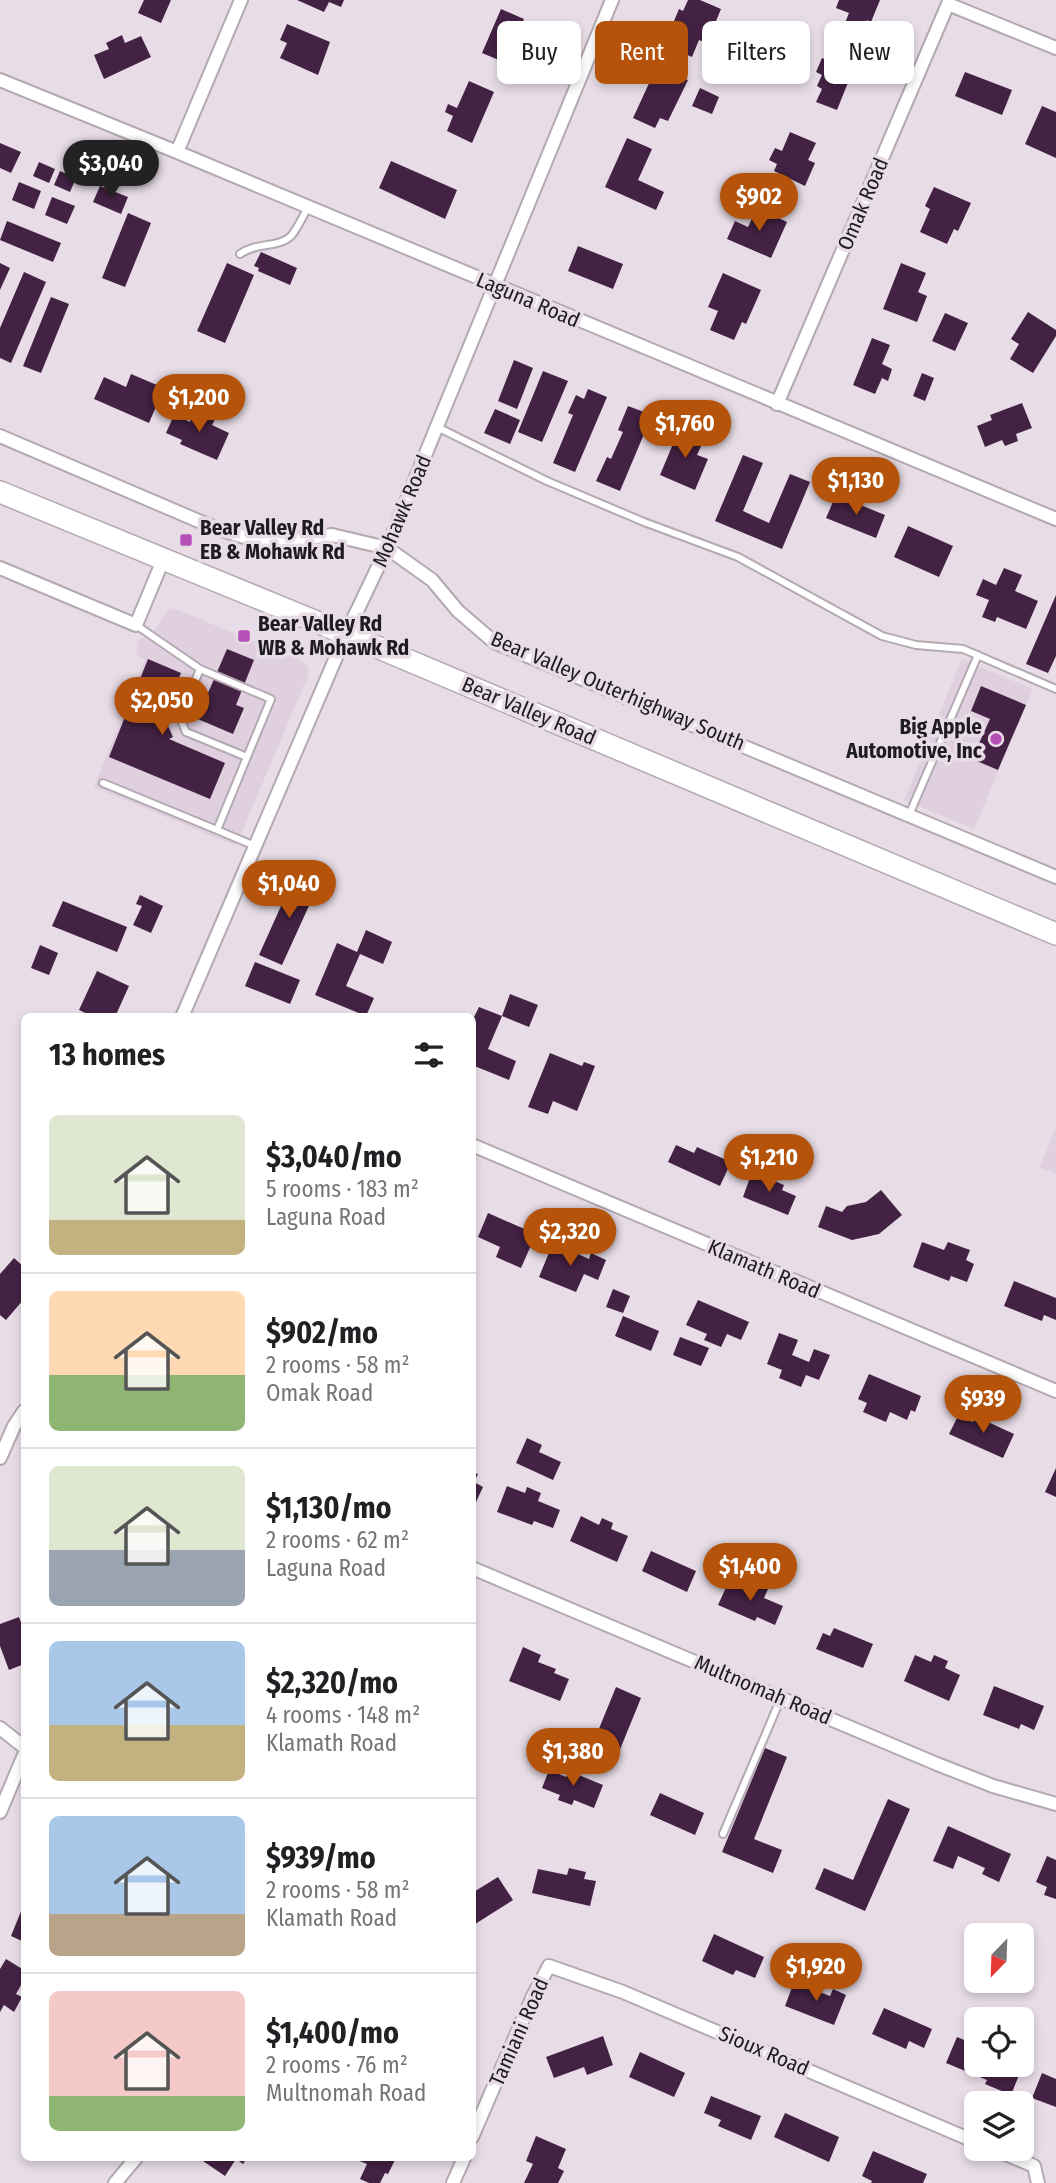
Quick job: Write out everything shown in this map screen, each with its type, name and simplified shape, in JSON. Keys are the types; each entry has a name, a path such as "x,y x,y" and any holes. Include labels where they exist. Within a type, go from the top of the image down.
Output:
{"main road":[{"name":"Bear Valley Road","path":"0,492 346,634 1056,934"}],"street":[{"path":"177,152 241,0"},
{"name":"Mohawk Road","path":"184,1013 346,634 387,548 612,0"},
{"name":"Omak Road","path":"777,404 948,4 1056,48"},
{"name":"Laguna Road","path":"0,80 1056,519"},
{"name":"Bear Valley Outerhighway South","path":"0,436 215,528 251,539 280,542 332,535 387,548 432,580 458,611 494,642 1056,877"},
{"path":"0,568 136,625 163,560"},
{"name":"Klamath Road","path":"476,1147 1056,1391"},
{"path":"0,1458 21,1416"},
{"name":"Multnomah Road","path":"476,1570 993,1786 1056,1804"},
{"path":"0,1728 21,1745"},
{"path":"0,1812 21,1762"},
{"name":"Tamiani Road","path":"476,2128 533,1996 549,1966"},
{"name":"Sioux Road","path":"549,1966 624,1992 964,2137"},
{"path":"114,2183 133,2161"},
{"path":"453,2183 463,2161"},
{"path":"1022,2161 1034,2166 1038,2183"}],"lane":[{"path":"240,254 249,247 284,242 293,234 308,207"},
{"path":"437,427 547,481 644,522 738,557 881,636 916,645 963,649 1056,689"},
{"path":"136,625 200,669 271,699 217,830"},
{"path":"909,815 978,655"},
{"path":"200,669 180,718 186,732 247,757"},
{"path":"103,783 255,846"},
{"path":"723,1834 781,1698"}],"shaded area":[{"path":"173,608 301,661 308,667 308,676 236,846 94,787 145,659 136,655 138,641 152,633 167,611"},
{"path":"962,659 1033,689 974,829 904,800"},
{"path":"1056,1127 1056,1174 1040,1167"}],"building":[{"path":"144,0 171,0 161,23 138,13"},
{"path":"297,0 344,0 341,7 329,2 324,12"},
{"path":"688,0 700,0 721,9 716,21 702,21 702,41 699,40 692,57 688,55 688,21 674,21 679,9 683,11"},
{"path":"839,0 880,0 871,21 846,21 849,13 836,8"},
{"path":"501,9 524,19 497,21 497,59 482,53"},
{"path":"287,24 330,42 318,75 280,58 287,43 280,40"},
{"path":"122,35 125,43 141,36 151,57 104,79 94,55 109,49 106,43"},
{"path":"822,58 824,84 847,84 837,110 816,102 822,89 817,86 822,75 816,72"},
{"path":"965,72 1012,90 1002,115 955,96"},
{"path":"469,81 494,92 472,143 447,131 453,116 445,112 448,104 457,108"},
{"path":"649,84 686,84 668,121 660,118 655,128 633,118"},
{"path":"700,88 719,97 712,114 692,106"},
{"path":"1042,106 1056,112 1056,158 1025,144"},
{"path":"790,132 816,143 808,160 815,163 805,186 774,171 777,164 769,160 775,148 782,151"},
{"path":"627,138 652,149 638,180 664,192 656,210 605,187"},
{"path":"0,143 21,152 11,173 0,168"},
{"path":"391,161 457,190 445,219 379,188"},
{"path":"39,162 55,169 49,183 33,176"},
{"path":"60,171 76,178 70,192 54,185"},
{"path":"19,182 41,191 34,209 12,200"},
{"path":"100,186 128,197 121,214 93,202"},
{"path":"934,187 971,203 958,231 954,229 947,244 920,232 930,209 925,206"},
{"path":"52,197 75,206 67,224 45,215"},
{"path":"757,208 787,222 771,258 727,239 735,221 748,227"},
{"path":"128,213 151,223 125,287 102,278"},
{"path":"7,221 61,243 53,262 0,240"},
{"path":"578,246 623,264 613,289 568,271"},
{"path":"261,252 297,268 290,285 258,271 259,268 254,266"},
{"path":"0,263 10,268 0,290"},
{"path":"227,263 254,275 225,343 197,331"},
{"path":"901,263 926,273 918,292 927,296 917,322 883,309"},
{"path":"24,272 46,282 11,363 0,358 0,328"},
{"path":"723,273 761,290 746,324 742,322 734,340 710,330 718,311 708,307"},
{"path":"51,297 69,304 41,373 23,366"},
{"path":"1028,312 1056,330 1056,336 1033,373 1010,359 1019,344 1011,339"},
{"path":"945,313 968,323 955,351 932,341"},
{"path":"872,338 890,345 882,364 892,369 888,381 882,378 875,394 853,385"},
{"path":"514,360 533,368 517,409 498,401"},
{"path":"543,371 568,381 542,442 518,432"},
{"path":"922,373 934,378 925,401 913,396"},
{"path":"131,374 164,388 149,423 94,399 104,377 126,387"},
{"path":"588,389 607,397 575,472 553,463 573,415 568,413 576,395 584,399"},
{"path":"1022,403 1032,428 1016,434 1018,441 1005,446 1002,440 985,447 977,426 992,420 990,415"},
{"path":"628,406 652,415 620,491 596,481 607,457 611,459 623,432 618,430"},
{"path":"495,409 520,420 510,444 484,433"},
{"path":"195,410 215,419 212,425 229,433 217,460 180,444 182,440 166,433 174,415 190,422"},
{"path":"680,427 705,437 697,455 708,459 695,490 660,475"},
{"path":"743,455 763,463 743,511 769,523 790,474 810,482 782,549 715,521"},
{"path":"836,495 885,515 876,538 826,518"},
{"path":"908,526 953,546 939,577 894,557"},
{"path":"1004,568 1022,575 1015,591 1038,601 1026,629 997,617 995,622 982,617 989,600 976,595 983,579 996,585"},
{"path":"1056,595 1056,656 1048,673 1026,664"},
{"path":"227,649 254,660 236,705 244,708 233,734 193,717 204,691 208,693"},
{"path":"148,659 181,673 161,721 165,719 173,737 169,739 225,763 210,799 109,757"},
{"name":"Big Apple Automotive, Inc","path":"981,686 1026,705 998,770 972,759 990,719 971,711"},
{"path":"295,875 318,886 282,965 259,955"},
{"path":"140,895 163,906 151,933 133,925 142,906 136,904"},
{"path":"63,901 127,927 117,952 52,926"},
{"path":"366,930 392,942 383,964 360,954 346,986 374,998 367,1013 359,1013 315,995 337,943 357,952"},
{"path":"40,945 58,953 49,975 31,968"},
{"path":"255,962 300,980 290,1004 245,986"},
{"path":"97,971 129,986 117,1013 85,1013 79,1010"},
{"path":"510,994 538,1005 529,1027 502,1016"},
{"path":"479,1007 502,1016 488,1049 516,1061 509,1080 476,1067 476,1013"},
{"path":"550,1053 582,1066 584,1062 595,1066 577,1111 553,1101 548,1114 528,1107"},
{"path":"676,1145 694,1153 697,1147 731,1162 720,1186 668,1162"},
{"path":"752,1172 784,1185 782,1190 796,1196 788,1215 743,1197"},
{"path":"881,1190 902,1215 879,1234 852,1240 818,1227 826,1206 842,1212 847,1206 866,1202"},
{"path":"488,1213 536,1234 521,1268 496,1257 500,1247 478,1237"},
{"path":"922,1242 944,1250 948,1242 970,1250 966,1260 974,1264 967,1282 951,1276 949,1281 913,1267"},
{"path":"553,1243 589,1259 591,1253 606,1260 598,1280 584,1274 576,1292 539,1277"},
{"path":"14,1258 21,1264 21,1302 6,1320 0,1315 0,1274"},
{"path":"1014,1281 1056,1298 1056,1320 1044,1315 1042,1321 1004,1306"},
{"path":"613,1289 630,1296 623,1313 606,1307"},
{"path":"698,1300 749,1322 741,1340 727,1334 721,1347 704,1340 707,1334 686,1325"},
{"path":"623,1316 659,1331 651,1351 615,1336"},
{"path":"779,1333 798,1340 792,1355 809,1362 814,1349 830,1355 819,1380 806,1375 801,1387 779,1378 782,1370 767,1364"},
{"path":"680,1337 709,1348 701,1366 673,1355"},
{"path":"869,1374 921,1396 915,1412 911,1410 907,1420 890,1412 886,1422 863,1412 867,1403 858,1399"},
{"path":"958,1416 973,1422 975,1416 1014,1434 1003,1458 949,1434"},
{"path":"527,1438 542,1445 539,1452 561,1462 553,1480 516,1463"},
{"path":"1056,1468 1056,1497 1045,1492"},
{"path":"476,1483 483,1487 476,1502"},
{"path":"507,1486 525,1493 527,1487 541,1493 538,1501 560,1510 553,1528 534,1521 532,1525 497,1512"},
{"path":"581,1516 599,1525 602,1518 613,1523 611,1529 628,1536 617,1562 570,1541"},
{"path":"651,1551 696,1571 687,1592 642,1571"},
{"path":"729,1581 751,1590 754,1583 768,1589 764,1598 783,1606 775,1625 757,1617 755,1621 718,1605"},
{"path":"19,1617 21,1623 21,1665 9,1670 0,1646 0,1624"},
{"path":"834,1628 873,1644 863,1668 816,1649 823,1633 830,1636"},
{"path":"523,1647 541,1655 538,1662 556,1669 554,1673 569,1679 560,1701 509,1681"},
{"path":"915,1655 931,1662 934,1655 948,1661 945,1668 960,1675 949,1701 904,1681"},
{"path":"994,1686 1044,1706 1034,1730 1021,1724 1019,1729 983,1715"},
{"path":"616,1687 641,1698 612,1769 587,1758"},
{"path":"765,1748 787,1757 754,1839 782,1850 773,1873 722,1852"},
{"path":"549,1770 566,1777 569,1771 603,1785 594,1808 574,1800 572,1805 558,1800 560,1795 542,1788"},
{"path":"660,1793 704,1813 695,1835 650,1815"},
{"path":"888,1799 910,1809 865,1911 815,1889 824,1868 853,1880"},
{"path":"948,1826 1011,1854 999,1882 982,1874 985,1868 958,1856 953,1869 933,1861"},
{"path":"1047,1856 1056,1860 1056,1899 1044,1895 1047,1887 1036,1882"},
{"path":"569,1868 586,1872 584,1879 596,1881 590,1906 532,1893 538,1869 567,1875"},
{"path":"498,1877 513,1900 476,1923 476,1891"},
{"path":"21,1911 21,1941 11,1936"},
{"path":"714,1934 764,1957 755,1978 736,1970 733,1975 702,1961"},
{"path":"6,1959 21,1968 21,1985 16,1994 21,1999 14,2012 4,2005 0,2012 0,1969"},
{"path":"794,1982 830,1996 833,1989 846,1995 834,2025 785,2006"},
{"path":"884,2008 932,2029 924,2048 909,2041 906,2049 872,2034"},
{"path":"603,2036 613,2065 587,2075 584,2067 554,2078 546,2057"},
{"path":"957,2037 964,2040 964,2070 946,2063"},
{"path":"640,2052 685,2073 674,2097 629,2077"},
{"path":"1042,2073 1056,2079 1056,2107 1034,2099"},
{"path":"980,2077 1018,2077 1013,2091 1002,2091 985,2084 987,2080"},
{"path":"711,2096 761,2116 751,2140 718,2126 721,2120 704,2113"},
{"path":"785,2113 839,2137 829,2162 774,2137"},
{"path":"536,2136 566,2149 558,2168 564,2171 558,2183 524,2183 533,2164 526,2161"},
{"path":"873,2151 927,2174 923,2183 871,2183 872,2181 862,2176"},
{"path":"203,2161 235,2161 225,2176"},
{"path":"360,2161 394,2161 380,2183 369,2183 360,2179 367,2164"}],"place":[{"name":"Bear Valley Rd EB & Mohawk Rd","path":"186,540"},
{"name":"Bear Valley Rd WB & Mohawk Rd","path":"244,636"},
{"name":"Big Apple Automotive, Inc","path":"996,739"}]}
